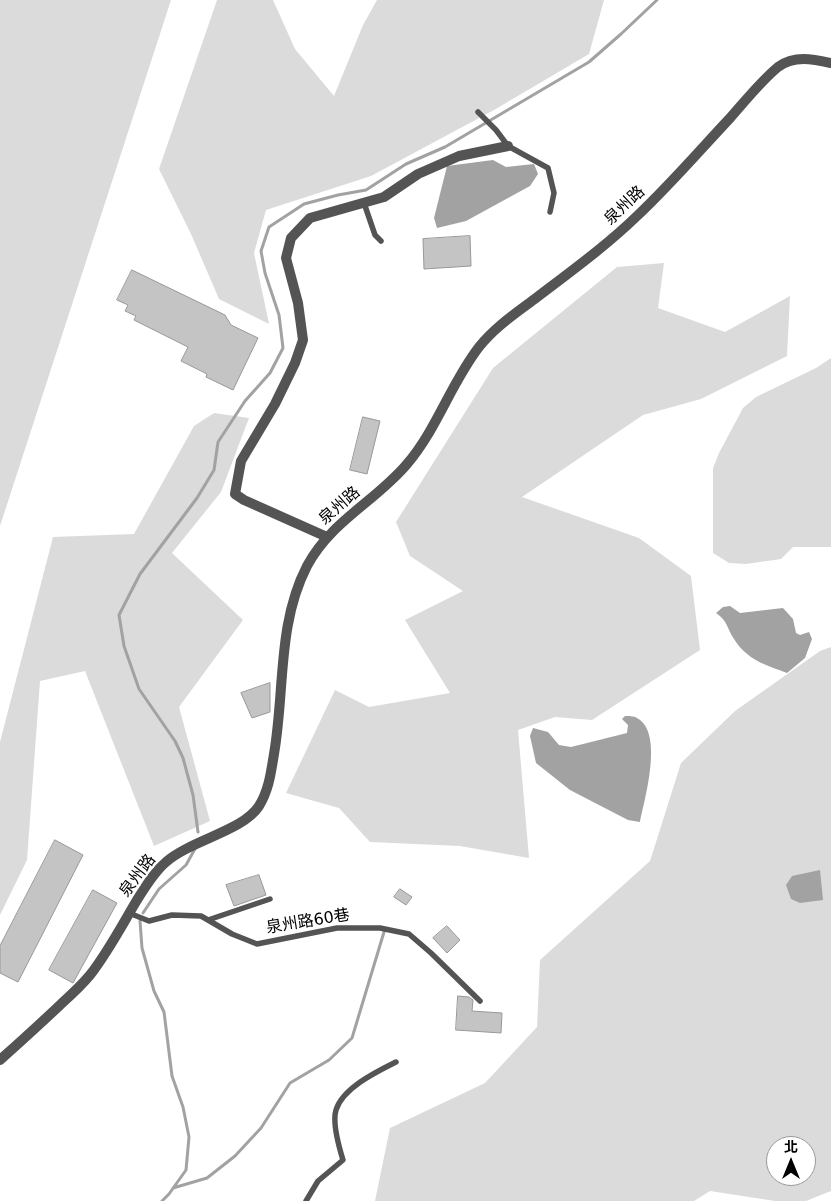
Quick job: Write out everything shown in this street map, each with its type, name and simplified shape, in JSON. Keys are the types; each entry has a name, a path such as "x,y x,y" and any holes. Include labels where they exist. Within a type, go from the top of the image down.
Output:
{"street":[{"name":"泉州路","path":"0,1060 88,978 150,880 165,862 191,845 245,820 257,809 270,778 281,709 284,652 294,598 306,568 327,537 349,515 377,494 408,463 426,438 448,396 477,350 503,322 592,255 636,218 758,87 781,65 796,59 831,62"},
{"path":"327,537 244,500 235,494 241,461 275,404 295,363 303,340 298,303 286,258 291,238 310,218 384,197 418,174 459,156 508,146"}],"lane":[{"path":"480,114 508,146 548,168 554,193 550,212"},
{"path":"364,203 374,235 380,241"},
{"name":"泉州路60巷","path":"208,920 270,899"},
{"name":"泉州路60巷","path":"130,913 149,921 172,915 201,916 232,934 257,944 337,928 380,928 409,934 480,1001"},
{"path":"306,1201 318,1181 343,1160 336,1138 336,1110 349,1090 396,1062"}],"shaded area":[{"path":"0,0 171,0 0,526"},
{"path":"217,0 273,0 295,49 334,96 363,25 377,0 604,0 589,54 494,110 371,176 266,210 254,253 269,324 219,299 191,234 159,169"},
{"path":"493,160 506,167 534,164 538,174 530,186 466,221 437,228 434,218 447,166"},
{"path":"664,263 658,308 725,332 790,296 787,356 701,399 643,415 522,497 639,538 691,576 700,650 592,720 555,717 518,730 529,858 460,846 370,842 339,808 286,793 335,690 369,707 450,693 405,620 463,591 410,556 396,522 493,368 617,267"},
{"path":"831,358 831,547 793,547 781,559 746,564 729,563 713,553 713,468 719,453 743,408 756,397 816,368"},
{"path":"214,413 249,418 221,492 172,553 243,620 179,707 210,821 154,846 85,671 40,681 27,860 0,915 0,742 53,537 134,534 194,426"},
{"path":"730,606 740,613 783,608 793,619 796,633 800,635 809,632 812,639 805,658 787,673 751,657 739,646 725,622 716,613 723,607"},
{"path":"831,647 831,1191 806,1201 775,1201 710,1191 694,1201 375,1201 390,1128 485,1083 537,1027 540,960 650,861 681,763 735,711 820,651"},
{"path":"625,716 637,718 645,726 650,737 651,766 640,822 628,820 570,790 536,763 530,736 533,728 548,732 559,745 571,747 627,733 628,725 622,719"},
{"path":"820,870 823,900 800,903 791,899 786,885 792,876"}],"building":[{"path":"470,236 471,266 424,269 423,239"},
{"path":"132,270 225,315 231,325 258,338 233,390 206,377 207,374 181,361 188,347 134,320 136,316 125,311 128,305 117,300"},
{"path":"363,417 380,421 367,474 350,470"},
{"path":"270,683 270,712 252,718 241,693"},
{"path":"55,840 83,855 18,982 0,973 0,946"},
{"path":"259,875 266,895 234,906 226,885"},
{"path":"400,889 412,897 406,905 394,897"},
{"path":"93,890 117,903 73,983 49,970"},
{"path":"447,926 460,940 447,953 433,938"},
{"path":"458,996 469,997 473,1000 472,1011 502,1013 501,1033 456,1030"}],"waterway":[{"path":"198,832 193,795 183,758 175,741 139,689 124,646 119,615 140,574 197,498 214,470 218,442 245,401 270,373 283,348 279,315 265,273 261,251 269,227 304,204 366,190 406,164 445,147 589,62 657,0"},
{"path":"143,913 159,889 186,865 196,847"},
{"path":"140,921 142,948 154,991 164,1012 172,1076 183,1107 189,1137 186,1170 162,1201"},
{"path":"173,1188 207,1178 235,1156 261,1128 290,1083 329,1060 352,1038 384,932"}]}
